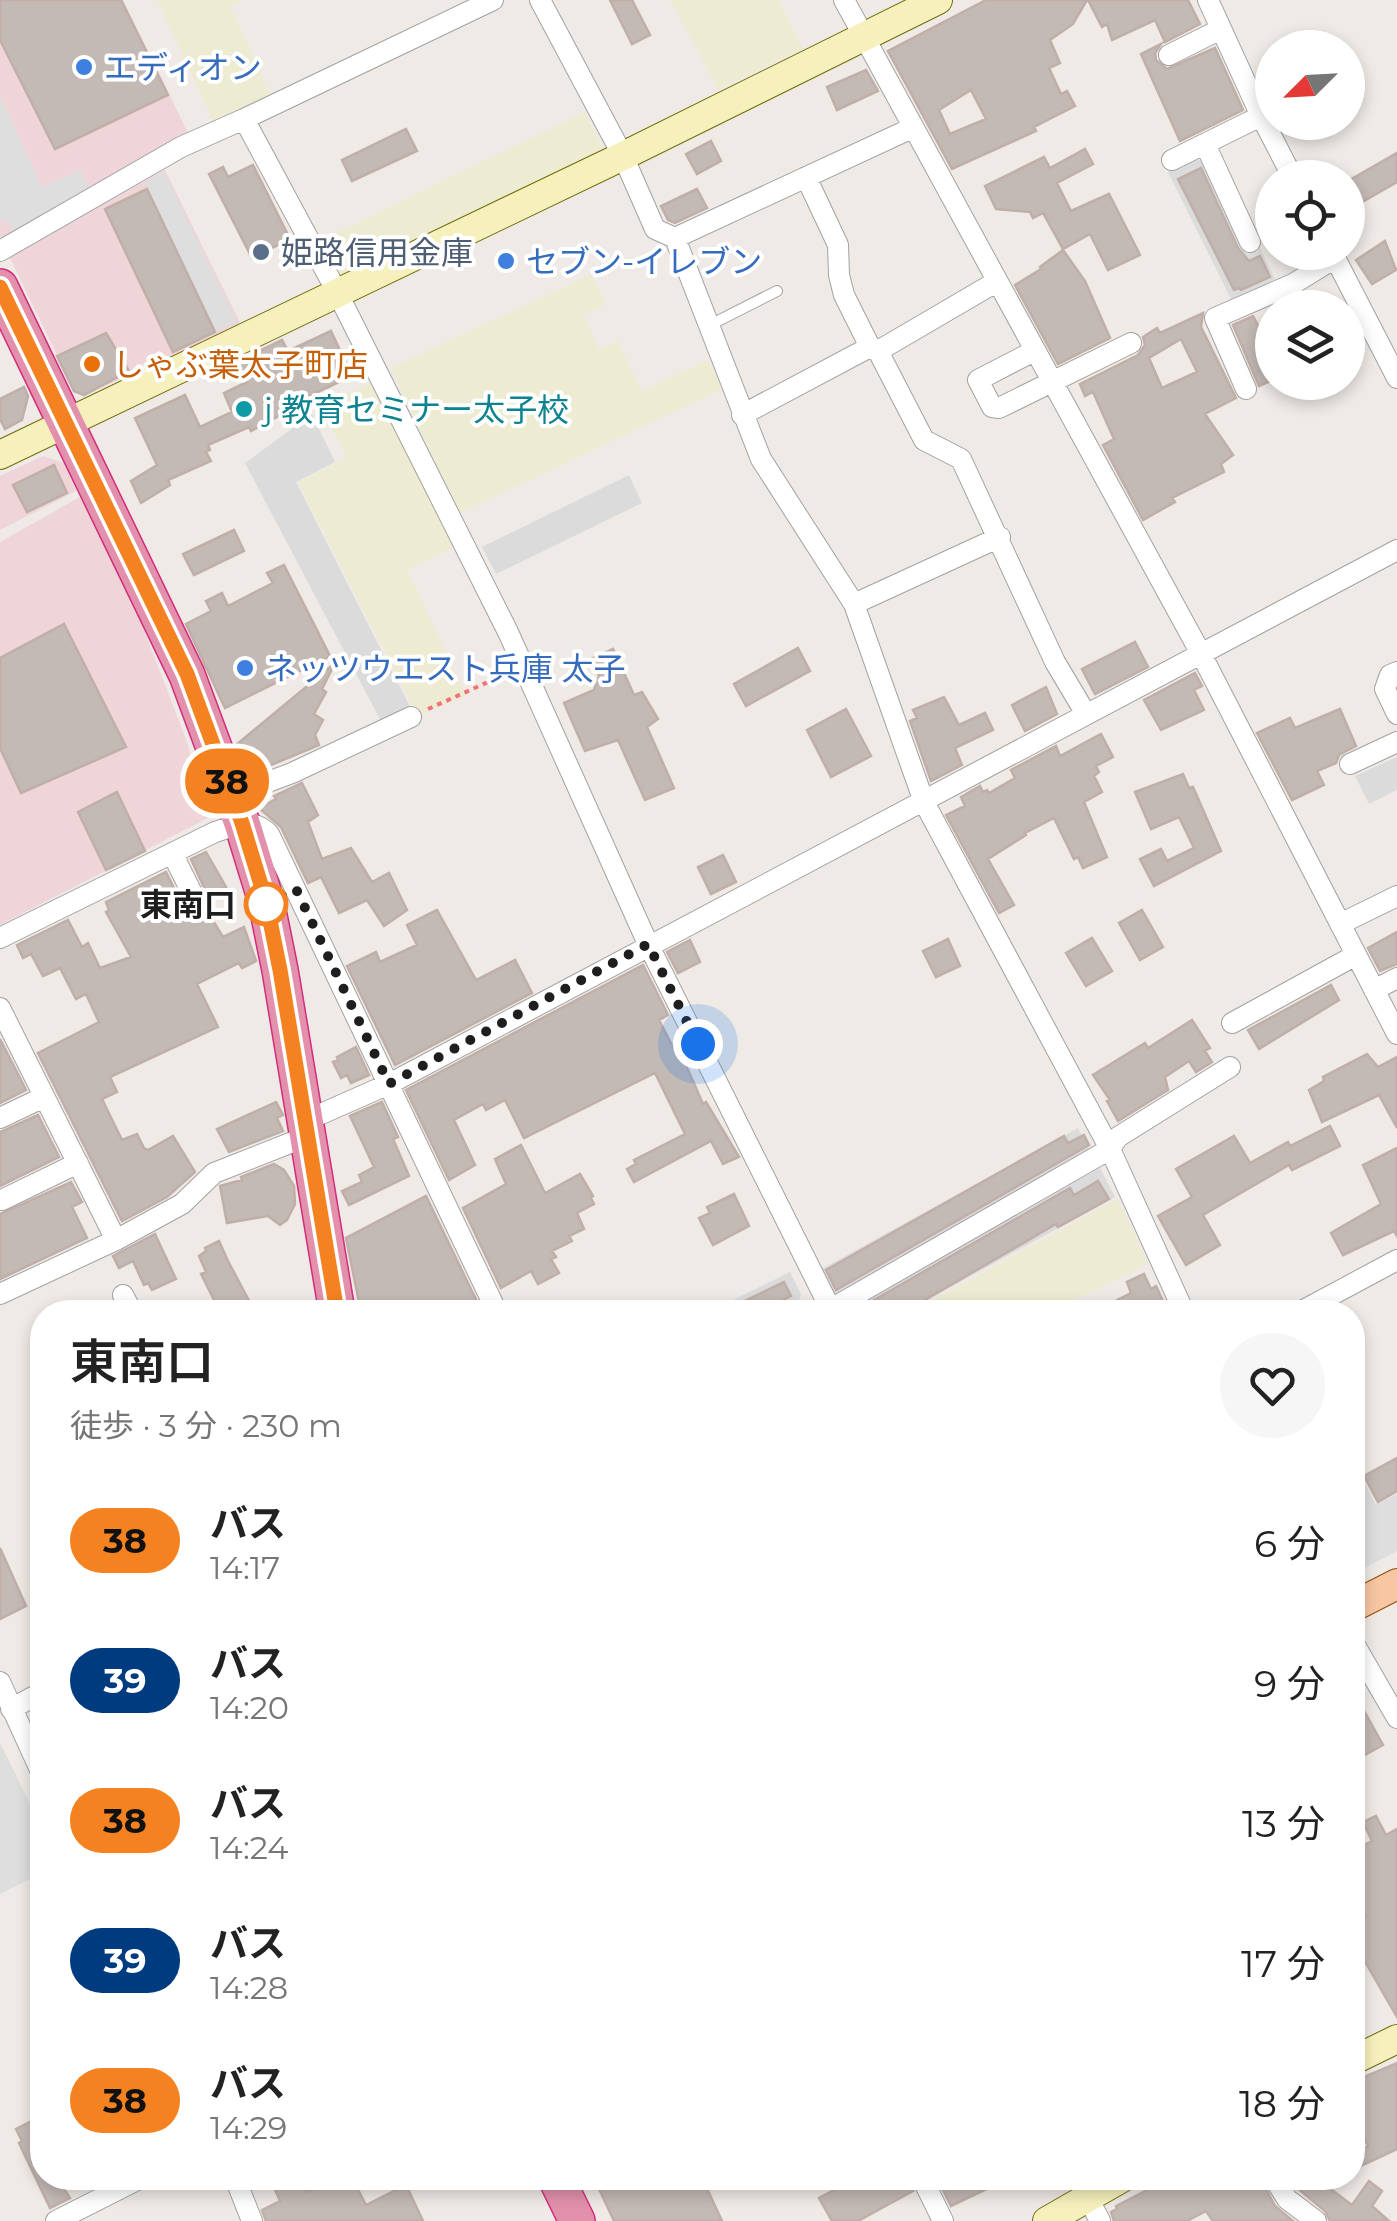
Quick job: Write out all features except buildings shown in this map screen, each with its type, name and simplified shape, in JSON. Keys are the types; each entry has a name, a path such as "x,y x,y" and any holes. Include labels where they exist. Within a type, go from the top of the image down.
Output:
{"highway":[{"path":"0,287 187,674 238,809 269,918 335,1300"},
{"path":"562,2190 576,2221"}],"main road":[{"path":"1365,1600 1397,1584"}],"street":[{"path":"0,251 181,147 493,0"},
{"path":"540,0 623,156 654,229 674,238 742,415 770,474 854,604 924,802 1110,1149 1179,1300"},
{"path":"844,0 1200,652 1397,1034"},
{"path":"0,455 938,0"},
{"path":"1208,0 1255,103"},
{"path":"1169,55 1221,29"},
{"path":"244,119 337,292 524,666 648,944 826,1300"},
{"path":"1172,160 1255,119"},
{"path":"674,238 912,128"},
{"path":"1205,144 1250,242"},
{"path":"806,177 838,245 838,275 844,295 924,440 961,458 1055,662 1086,714"},
{"path":"1246,389 1215,318 1294,284 1313,270"},
{"path":"1342,270 1397,378"},
{"path":"742,415 996,282"},
{"path":"1034,351 978,380 992,408 1130,343"},
{"path":"854,604 1000,537"},
{"path":"0,1294 116,1240 182,1204 214,1173 306,1126 321,1114 389,1084 1397,550"},
{"path":"1397,672 1390,675 1385,688 1397,714"},
{"path":"0,938 172,853 292,773 411,716"},
{"path":"1350,764 1397,742"},
{"path":"238,809 269,834 491,1300"},
{"path":"172,853 195,899"},
{"path":"1340,924 1397,896"},
{"path":"1232,1023 1356,955"},
{"path":"1374,990 1397,978"},
{"path":"3,1023 116,1240"},
{"path":"851,1300 1110,1149 1118,1137 1230,1067"},
{"path":"0,1118 44,1096"},
{"path":"2,1200 78,1163"},
{"path":"1322,1300 1397,1260"},
{"path":"1365,1663 1397,1718"},
{"path":"0,1682 30,1746"},
{"path":"12,1709 30,1699"},
{"path":"1365,2055 1397,2039"},
{"path":"56,2221 117,2190"},
{"path":"240,2190 252,2221"},
{"path":"928,2190 943,2221"},
{"path":"1047,2221 1094,2210 1112,2190"},
{"path":"1281,2190 1316,2221"}],"lane":[{"path":"709,326 777,291"}],"path":[{"path":"411,716 524,666"}],"shaded area":[{"path":"0,0 123,0 190,137 6,239 0,236"},
{"path":"157,0 241,0 230,6 272,99 215,125"},
{"path":"671,0 778,0 803,49 718,89"},
{"path":"0,96 42,187 80,170 91,191 13,232 7,219 0,222"},
{"path":"585,112 603,150 347,278 338,274 320,241"},
{"path":"1194,158 1205,163 1246,252 1255,249 1255,270 1271,270 1275,279 1231,299 1168,172"},
{"path":"165,170 241,325 96,390 71,384 9,256"},
{"path":"164,172 237,322 216,331 145,183"},
{"path":"591,275 605,304 583,315 599,350 618,341 642,391 708,360 722,389 459,513 391,368"},
{"path":"371,382 455,546 407,570 466,695 418,716 298,482 348,457 321,409"},
{"path":"312,414 335,462 296,482 412,711 383,725 245,463"},
{"path":"43,456 64,463 76,491 0,530 0,476"},
{"path":"629,475 642,503 496,574 482,547"},
{"path":"80,497 110,542 187,742 208,818 0,925 0,542"},
{"path":"1397,757 1397,790 1369,804 1355,776"},
{"path":"1078,1128 1094,1158 836,1300 831,1300 816,1272"},
{"path":"1100,1168 1115,1197 927,1300 860,1300"},
{"path":"1117,1199 1148,1263 1075,1300 934,1300"},
{"path":"790,1272 801,1294 799,1300 733,1300"},
{"path":"1365,1484 1376,1505 1397,1494 1397,1551 1365,1568"},
{"path":"0,1743 30,1804 30,1879 0,1894"}],"bus line":[{"name":"38","path":"0,287 187,674 242,823 266,901 280,970 335,1300"}],"place":[{"name":"エディオン","path":"84,67"},
{"name":"姫路信用金庫","path":"261,252"},
{"name":"セブン-イレブン","path":"506,261"},
{"name":"しゃぶ葉太子町店","path":"92,364"},
{"name":"j 教育セミナー太子校","path":"244,409"},
{"name":"ネッツウエスト兵庫 太子","path":"245,668"},
{"name":"東南口","path":"266,904"}],"route":[{"path":"266,904 296,889 389,1084 648,944 698,1044"}]}
